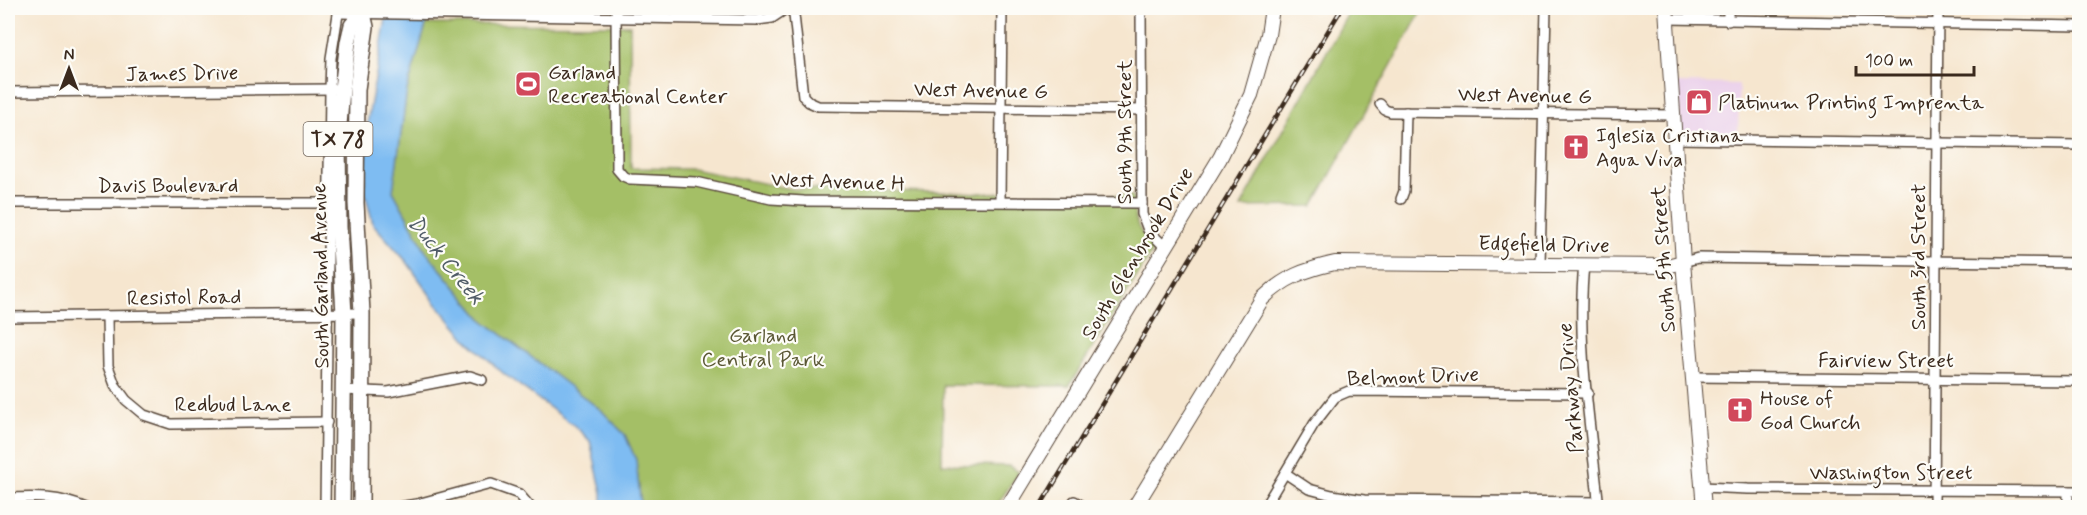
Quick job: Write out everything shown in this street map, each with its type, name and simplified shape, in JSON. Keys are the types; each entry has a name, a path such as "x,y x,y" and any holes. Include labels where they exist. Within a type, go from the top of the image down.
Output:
{"main road":[{"name":"South Garland Avenue","path":"342,507 343,390 336,314 338,181 343,89 366,27 361,12"},
{"name":"South Garland Avenue","path":"343,89 356,203 362,313 361,507"}],"street":[{"name":"West Avenue H","path":"616,8 617,169 623,176 637,180 696,182 771,199 804,201 1142,203"},
{"path":"325,507 327,422 336,314 328,203 343,89 331,58 338,10 386,14 430,15 494,12 616,18 757,20 772,18 788,8"},
{"name":"West Avenue G","path":"788,8 794,15 803,96 818,106 1143,110"},
{"path":"1000,201 1002,8"},
{"name":"South 9th Street","path":"1141,8 1142,203 1148,230 1166,248"},
{"name":"South Glenbrook Drive","path":"1007,507 1220,158 1247,105 1258,76 1272,8"},
{"path":"1540,264 1546,8"},
{"path":"1728,8 1728,21"},
{"name":"South 3rd Street","path":"1934,507 1938,8"},
{"path":"1667,14 1728,21 2079,26"},
{"name":"South 5th Street","path":"1667,14 1683,262 1704,507"},
{"name":"James Drive","path":"8,92 343,89"},
{"name":"West Avenue G","path":"1380,104 1390,112 1673,115"},
{"path":"1401,199 1404,191 1406,112"},
{"path":"1675,139 2079,145"},
{"name":"Davis Boulevard","path":"8,203 328,203"},
{"name":"Edgefield Drive","path":"1134,507 1262,299 1283,281 1309,269 1335,264 1667,266 1698,258 2079,263"},
{"name":"Parkway Drive","path":"1584,265 1582,300 1598,505"},
{"name":"Resistol Road","path":"8,317 362,313"},
{"name":"Redbud Lane","path":"107,317 108,366 115,385 126,400 144,415 171,424 327,422"},
{"path":"343,390 388,392 470,376 482,380"},
{"name":"Fairview Street","path":"1693,377 2079,381"},
{"name":"Belmont Drive","path":"1264,507 1328,405 1335,397 1349,392 1588,393"},
{"path":"1285,473 1309,489 1364,500 1598,505"},
{"path":"393,507 417,504 491,484 519,494 531,507"},
{"name":"Washington Street","path":"1702,487 2079,491"},
{"path":"2068,491 2068,507"},
{"path":"8,498 48,497 86,507"},
{"path":"1074,501 1086,507"}],"shaded area":[{"path":"1677,83 1739,84 1738,135 1681,133"}],"green space":[{"path":"1351,8 1423,8 1313,206 1241,207"},
{"name":"Garland Central Park","path":"426,24 630,25 631,168 692,169 792,189 1133,196 1137,223 1151,245 1152,252 1069,386 943,385 942,464 1009,466 1019,472 996,507 641,507 636,460 625,435 602,411 484,321 427,253 393,191 407,90"}],"water":[{"path":"388,8 431,8 407,90 393,191 427,253 484,321 602,411 625,435 636,460 641,507 602,507 602,493 590,441 576,427 504,374 468,341 435,302 407,262 373,224 364,189 368,118"}],"railway":[{"path":"1039,508 1342,8"}],"place":[{"name":"Garland Recreational Center","path":"528,84"},
{"name":"Platinum Printing Imprenta","path":"1699,102"},
{"name":"Iglesia Cristiana Agua Viva","path":"1576,147"},
{"name":"House of God Church","path":"1740,410"}],"water label":[{"name":"Duck Creek","path":"447,259"}]}
